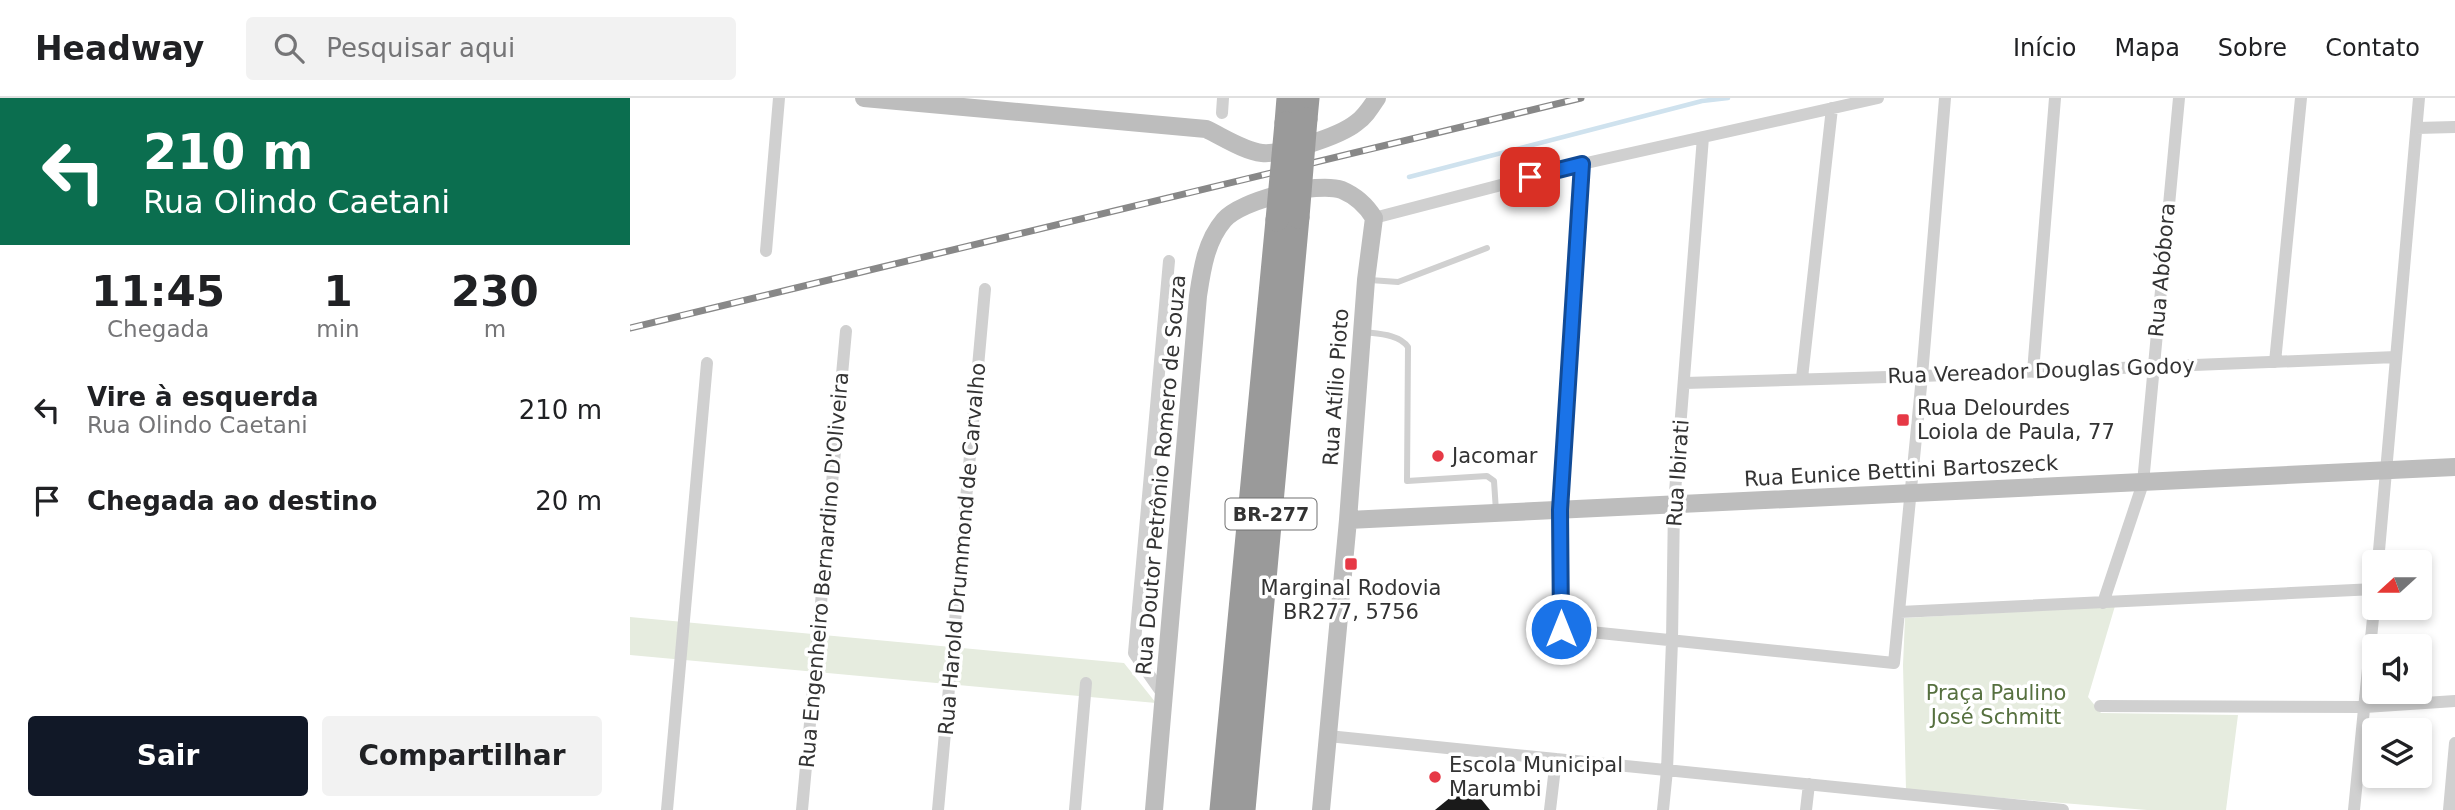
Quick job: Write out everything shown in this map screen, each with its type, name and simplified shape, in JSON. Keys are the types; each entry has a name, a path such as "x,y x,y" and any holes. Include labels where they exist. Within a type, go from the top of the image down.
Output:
{"highway":[{"name":"BR-277","path":"1222,810 1300,113 1288,98"},
{"name":"BR-277","path":"1244,810 1287,219"}],"street":[{"path":"766,251 779,98"},
{"path":"864,98 1206,129 1262,153 1290,149 1344,131 1358,122 1377,98"},
{"path":"1222,113 1223,98"},
{"path":"1374,218 1582,164 1878,98"},
{"path":"1582,164 1560,510 1561,629 1894,663 1945,98"},
{"path":"2033,372 2055,98"},
{"name":"Rua Abóbora","path":"2103,603 2143,482 2179,98"},
{"path":"2275,362 2301,98"},
{"path":"2379,550 2419,98"},
{"path":"1802,378 1832,108"},
{"path":"2417,128 2455,127"},
{"name":"Rua Ibirati","path":"1663,810 1672,641 1674,505 1703,137"},
{"name":"Rua Doutor Petrônio Romero de Souza","path":"1154,810 1198,296 1207,251 1215,232 1226,218 1237,209 1262,199 1327,187 1340,190 1360,201 1374,218"},
{"name":"Rua Atílio Pioto","path":"1321,810 1349,520 1366,280 1374,218"},
{"path":"1164,696 1133,653 1169,261"},
{"name":"Rua Harold Drummond de Carvalho","path":"938,810 985,289"},
{"name":"Rua Engenheiro Bernardino D'Oliveira","path":"802,810 846,331"},
{"name":"Rua Vereador Douglas Godoy","path":"1685,383 2396,357"},
{"path":"667,810 707,363"},
{"name":"Rua Eunice Bettini Bartoszeck","path":"1349,520 2455,467"},
{"path":"1900,612 2362,590"},
{"path":"2354,810 2373,620"},
{"path":"1075,810 1086,683"},
{"path":"2100,706 2365,707 2455,701"},
{"path":"1328,736 1809,784 1961,805 2063,810"},
{"path":"2449,810 2455,743"},
{"path":"1550,810 1556,759"},
{"path":"1807,810 1809,784"}],"lane":[{"path":"1366,280 1398,282 1487,248"},
{"path":"1363,332 1383,334 1404,341 1408,347 1407,481 1488,476 1494,481 1496,513"}],"green space":[{"name":"Praça Paulino José Schmitt","path":"2115,606 2088,697 2101,713 2238,715 2226,810 2147,810 1906,790 1903,665 1905,618"},
{"path":"630,617 1124,663 1156,703 630,655"}],"building":[{"path":"1468,783 1490,810 1435,810"}],"waterway":[{"path":"1409,177 1702,101 1728,98"}],"railway":[{"path":"630,328 1581,98"}],"place":[{"name":"Rua Delourdes Loiola de Paula, 77","path":"1903,420"},
{"name":"Jacomar","path":"1438,456"},
{"name":"Marginal Rodovia BR277, 5756","path":"1351,564"},
{"name":"Escola Municipal Marumbi","path":"1435,777"}],"route":[{"path":"1530,177 1582,164 1560,510 1561,629"}]}
